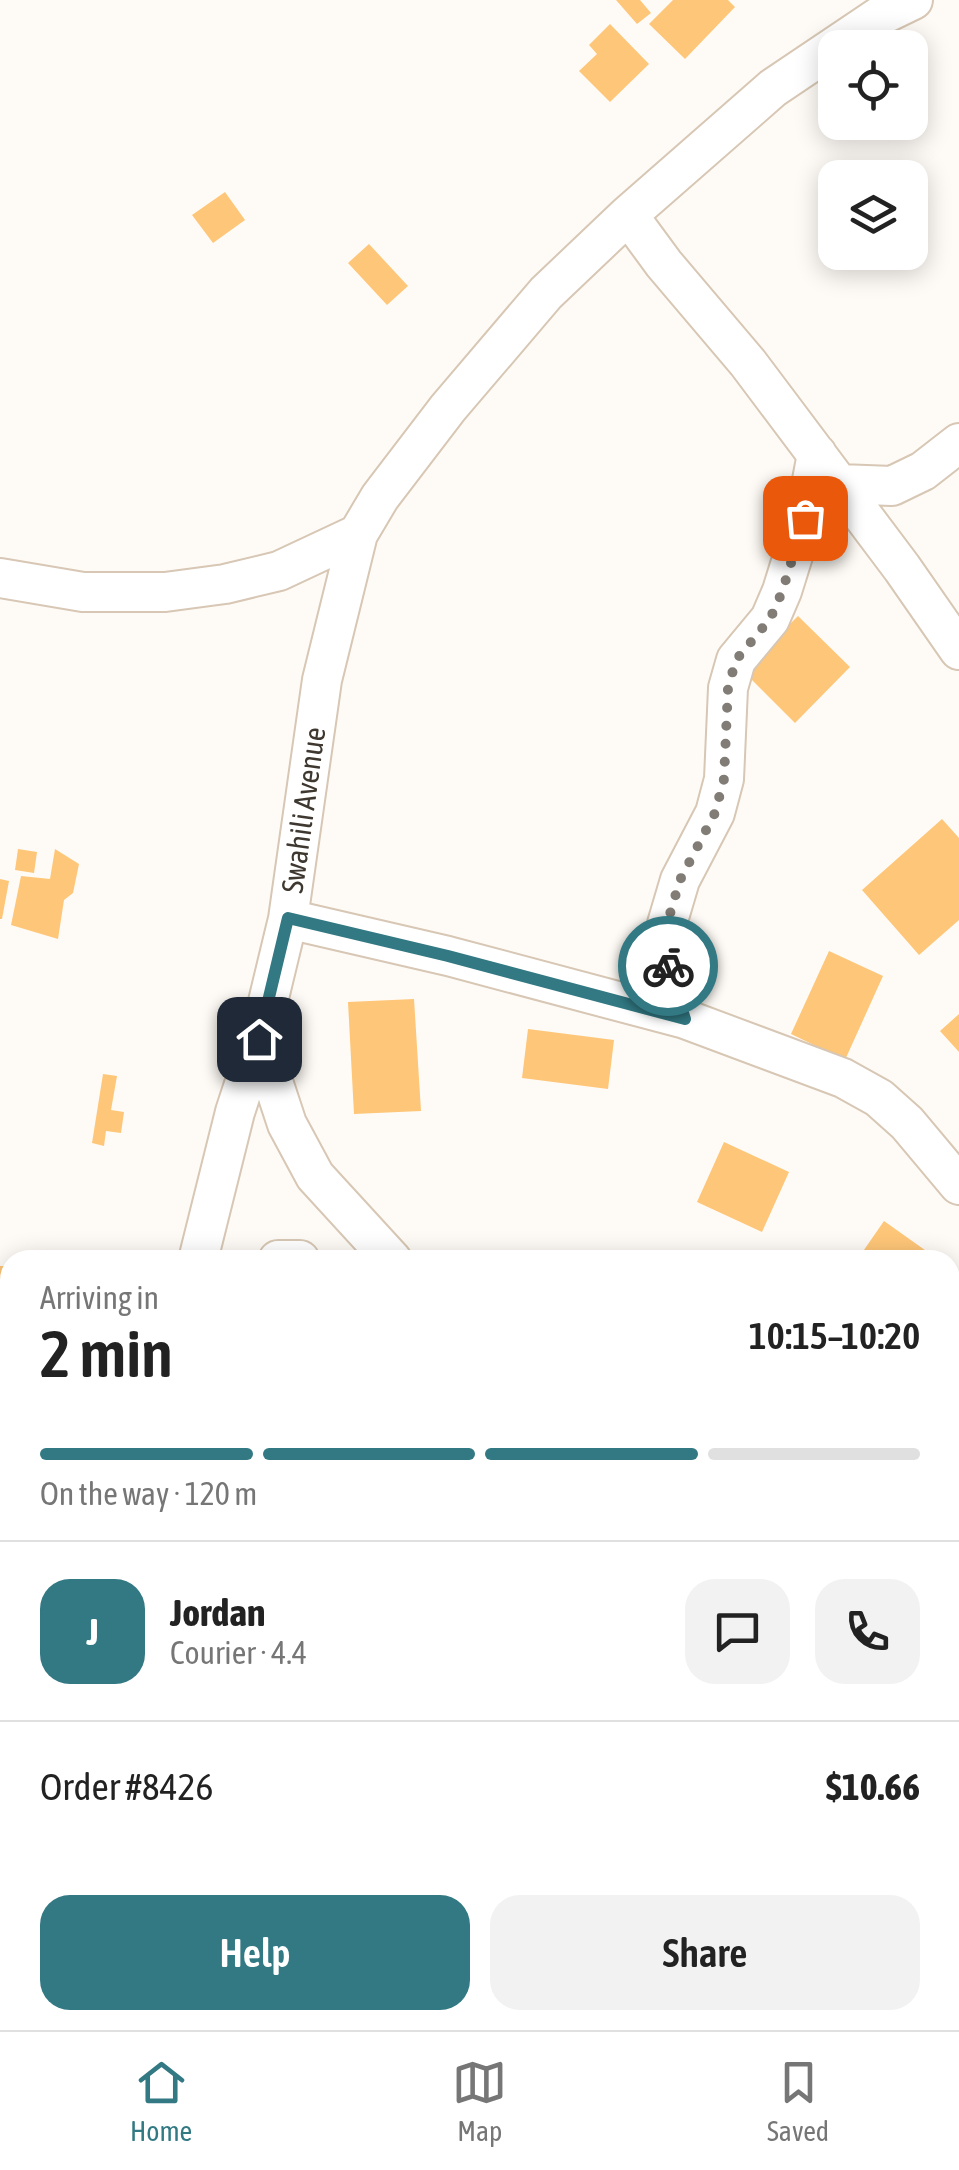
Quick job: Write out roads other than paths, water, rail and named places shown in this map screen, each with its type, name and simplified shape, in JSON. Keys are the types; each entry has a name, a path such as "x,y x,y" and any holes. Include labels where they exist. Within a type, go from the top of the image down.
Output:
{"street":[{"name":"Swahili Avenue","path":"200,1250 288,918 322,680 358,534 380,497 448,408 546,293 772,88 880,16 913,0"},
{"path":"628,215 748,363 959,650"},
{"path":"840,484 892,486 922,471 959,443"},
{"path":"685,1019 667,964 667,924 680,880 715,813 724,779 728,688 736,660 770,619 782,592 805,518 817,454"},
{"path":"0,578 83,592 165,592 226,584 280,571 358,534"},
{"path":"288,918 685,1019 843,1078 879,1098 907,1123 959,1185"},
{"path":"259,1039 286,1124 315,1176 383,1250"}]}
